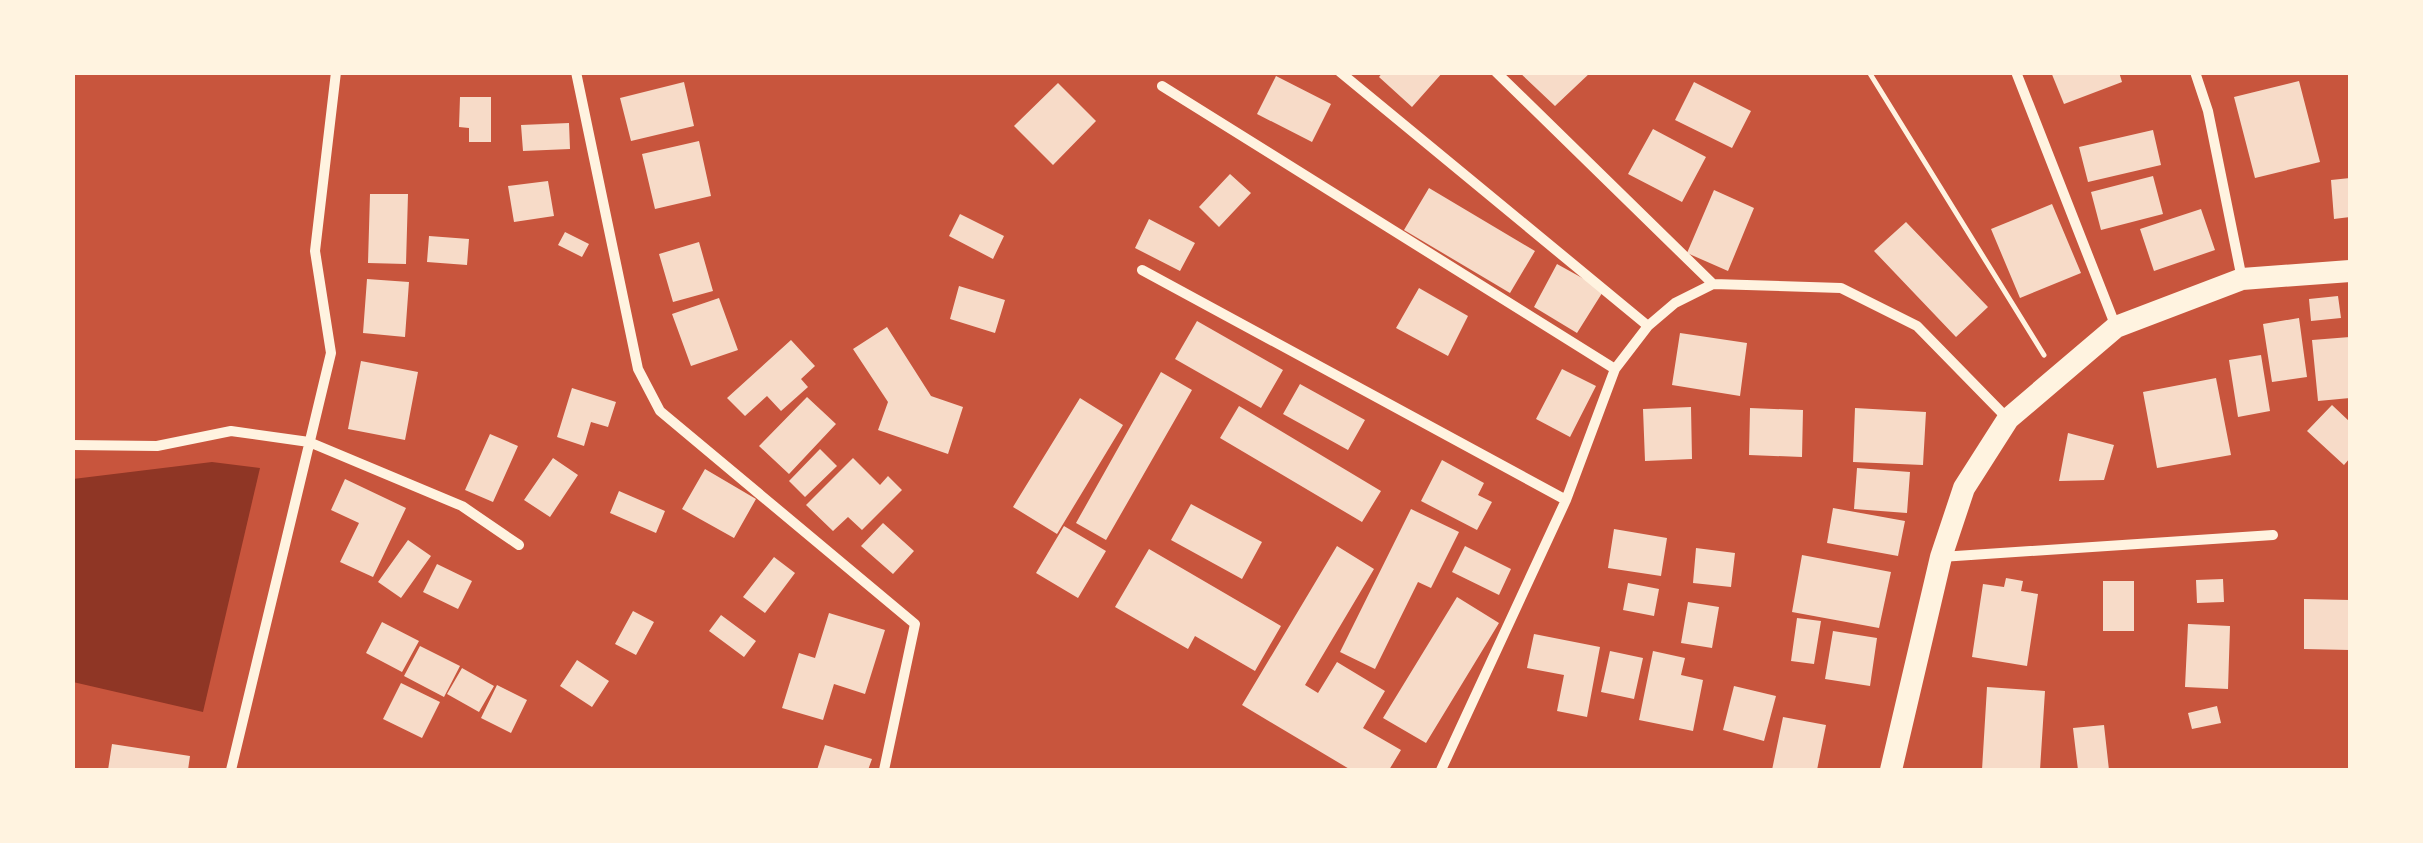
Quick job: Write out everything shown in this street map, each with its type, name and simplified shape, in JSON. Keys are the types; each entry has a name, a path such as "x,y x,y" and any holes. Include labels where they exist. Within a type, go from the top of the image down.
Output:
{"main road":[{"path":"1891,770 1942,557 1964,488 2008,419 2116,327 2242,279 2350,272"}],"street":[{"path":"231,770 331,352 316,251 336,72"},
{"path":"576,72 638,369 660,411 915,624 884,770"},
{"path":"1340,72 1648,326"},
{"path":"1496,72 1714,284"},
{"path":"2016,72 2116,327"},
{"path":"2195,72 2208,111 2242,279"},
{"path":"1162,86 1616,370"},
{"path":"1142,270 1566,500"},
{"path":"1440,770 1566,500 1616,370 1648,326 1675,303 1714,284 1842,288 1918,326 2008,419"},
{"path":"72,446 157,446 231,431 309,442 462,506 519,545"},
{"path":"1942,557 2273,535"}],"path":[{"path":"1869,72 2056,375"}],"shaded area":[{"path":"212,462 260,468 203,712 73,682 73,479"}],"building":[{"path":"1383,72 1443,72 1412,107 1379,77"},
{"path":"1519,72 1591,72 1555,106"},
{"path":"2051,72 2119,72 2122,82 2064,104"},
{"path":"1276,76 1331,104 1312,142 1257,114"},
{"path":"2299,81 2320,162 2255,178 2234,97"},
{"path":"684,82 694,126 631,141 620,98"},
{"path":"1694,82 1751,111 1732,148 1675,120"},
{"path":"1058,83 1096,121 1053,165 1014,126"},
{"path":"460,97 491,97 491,142 469,142 469,128 459,127"},
{"path":"569,123 570,149 523,151 521,125"},
{"path":"1653,129 1706,157 1682,202 1628,174"},
{"path":"2153,130 2161,165 2088,182 2079,147"},
{"path":"699,141 711,196 655,209 642,154"},
{"path":"1230,174 1251,193 1219,227 1199,207"},
{"path":"2153,176 2163,214 2101,230 2091,192"},
{"path":"2350,178 2350,217 2334,219 2331,180"},
{"path":"548,181 554,216 514,222 508,186"},
{"path":"1429,188 1535,251 1510,293 1404,230"},
{"path":"1714,190 1754,208 1728,271 1687,253"},
{"path":"370,194 408,194 406,264 368,263"},
{"path":"2052,204 2081,273 2020,298 1991,229"},
{"path":"2201,209 2215,250 2154,271 2140,229"},
{"path":"960,214 1004,236 993,259 949,236"},
{"path":"1149,219 1195,243 1180,271 1135,248"},
{"path":"1906,222 1988,307 1956,337 1874,251"},
{"path":"565,232 589,244 582,257 558,245"},
{"path":"429,236 469,239 467,265 427,262"},
{"path":"699,242 713,291 673,302 659,254"},
{"path":"1557,264 1604,290 1577,333 1534,307"},
{"path":"367,279 409,282 405,337 363,333"},
{"path":"959,286 1005,300 995,333 950,319"},
{"path":"1419,288 1468,316 1448,356 1396,328"},
{"path":"2338,296 2341,318 2311,321 2309,299"},
{"path":"719,298 738,350 691,366 672,314"},
{"path":"2299,318 2307,377 2272,382 2263,324"},
{"path":"1197,321 1283,370 1261,408 1175,359"},
{"path":"887,327 931,396 963,407 948,454 878,430 888,402 853,349"},
{"path":"1680,333 1747,343 1740,396 1672,385"},
{"path":"2350,337 2350,398 2318,401 2312,340"},
{"path":"791,340 815,366 801,379 808,387 781,411 767,396 745,416 727,398"},
{"path":"2261,355 2270,411 2238,417 2229,360"},
{"path":"361,361 418,372 405,440 348,429"},
{"path":"1562,369 1596,386 1570,437 1536,419"},
{"path":"1161,372 1192,390 1106,540 1076,523"},
{"path":"2216,378 2231,455 2157,468 2143,392"},
{"path":"1300,384 1365,420 1348,450 1283,414"},
{"path":"572,388 616,402 608,427 591,422 584,446 557,437"},
{"path":"807,397 836,424 789,474 759,446"},
{"path":"1080,398 1123,425 1057,534 1013,507"},
{"path":"2332,405 2350,422 2350,458 2344,465 2307,431"},
{"path":"1239,406 1381,491 1362,522 1220,438"},
{"path":"1691,407 1692,459 1645,461 1643,409"},
{"path":"1750,408 1803,410 1802,457 1749,455"},
{"path":"1855,408 1926,412 1923,465 1853,462"},
{"path":"2068,433 2114,445 2104,480 2059,481"},
{"path":"490,434 518,446 493,502 465,490"},
{"path":"820,449 837,466 805,497 789,481"},
{"path":"553,458 578,475 550,517 524,500"},
{"path":"853,458 880,485 888,476 902,490 862,530 848,517 833,531 806,505"},
{"path":"1442,460 1484,483 1478,495 1492,502 1477,530 1421,501"},
{"path":"1857,468 1910,472 1907,513 1854,509"},
{"path":"705,469 756,499 734,538 682,509"},
{"path":"345,479 406,508 373,577 340,562 359,523 331,510"},
{"path":"619,491 665,511 656,533 610,513"},
{"path":"1191,504 1262,542 1242,579 1171,540"},
{"path":"1833,508 1905,521 1898,556 1827,543"},
{"path":"1411,509 1459,532 1431,588 1418,582 1375,669 1340,652"},
{"path":"883,523 914,551 893,574 861,546"},
{"path":"1064,526 1106,551 1078,598 1036,573"},
{"path":"1614,529 1667,538 1661,576 1608,568"},
{"path":"408,540 431,556 401,598 378,582"},
{"path":"1337,546 1374,569 1305,685 1318,693 1337,662 1385,691 1363,728 1401,750 1389,770 1351,770 1242,705"},
{"path":"1465,546 1511,569 1499,595 1452,572"},
{"path":"1696,548 1735,553 1731,587 1693,583"},
{"path":"1149,549 1281,626 1255,671 1195,636 1188,649 1115,607"},
{"path":"1802,555 1891,572 1879,628 1792,612"},
{"path":"774,557 795,573 765,613 743,597"},
{"path":"437,564 472,581 458,609 423,592"},
{"path":"2006,578 2023,581 2021,591 2038,594 2027,666 1972,657 1983,584 2004,587"},
{"path":"2223,579 2224,602 2197,603 2196,580"},
{"path":"2103,581 2134,581 2134,631 2103,631"},
{"path":"1628,583 1659,589 1654,616 1623,610"},
{"path":"1457,597 1499,623 1426,743 1383,718"},
{"path":"2304,599 2350,600 2350,650 2304,649"},
{"path":"1688,602 1719,607 1712,648 1681,643"},
{"path":"633,611 654,622 636,655 615,644"},
{"path":"829,613 885,630 865,694 834,684 823,720 782,708 799,653 815,658"},
{"path":"721,615 756,641 744,657 709,631"},
{"path":"1797,618 1821,621 1814,664 1791,661"},
{"path":"382,622 419,641 402,672 366,653"},
{"path":"2188,624 2230,626 2228,689 2185,687"},
{"path":"1833,631 1877,638 1870,686 1825,679"},
{"path":"1534,634 1600,647 1587,717 1557,711 1564,675 1527,668"},
{"path":"420,646 460,666 444,697 404,676"},
{"path":"1610,651 1643,658 1634,699 1601,692"},
{"path":"1653,651 1685,658 1681,675 1703,680 1693,731 1639,720"},
{"path":"577,660 609,681 592,707 560,686"},
{"path":"462,668 494,686 479,712 447,694"},
{"path":"401,683 440,702 422,738 383,719"},
{"path":"497,685 527,700 511,733 481,718"},
{"path":"1734,686 1776,696 1764,741 1723,730"},
{"path":"1987,687 2045,691 2040,770 1982,770"},
{"path":"2217,706 2221,723 2192,729 2188,713"},
{"path":"1783,717 1826,725 1817,770 1772,770"},
{"path":"2104,725 2109,770 2078,770 2073,728"},
{"path":"112,744 190,756 188,770 108,770"},
{"path":"825,745 872,759 868,770 817,770"}]}
